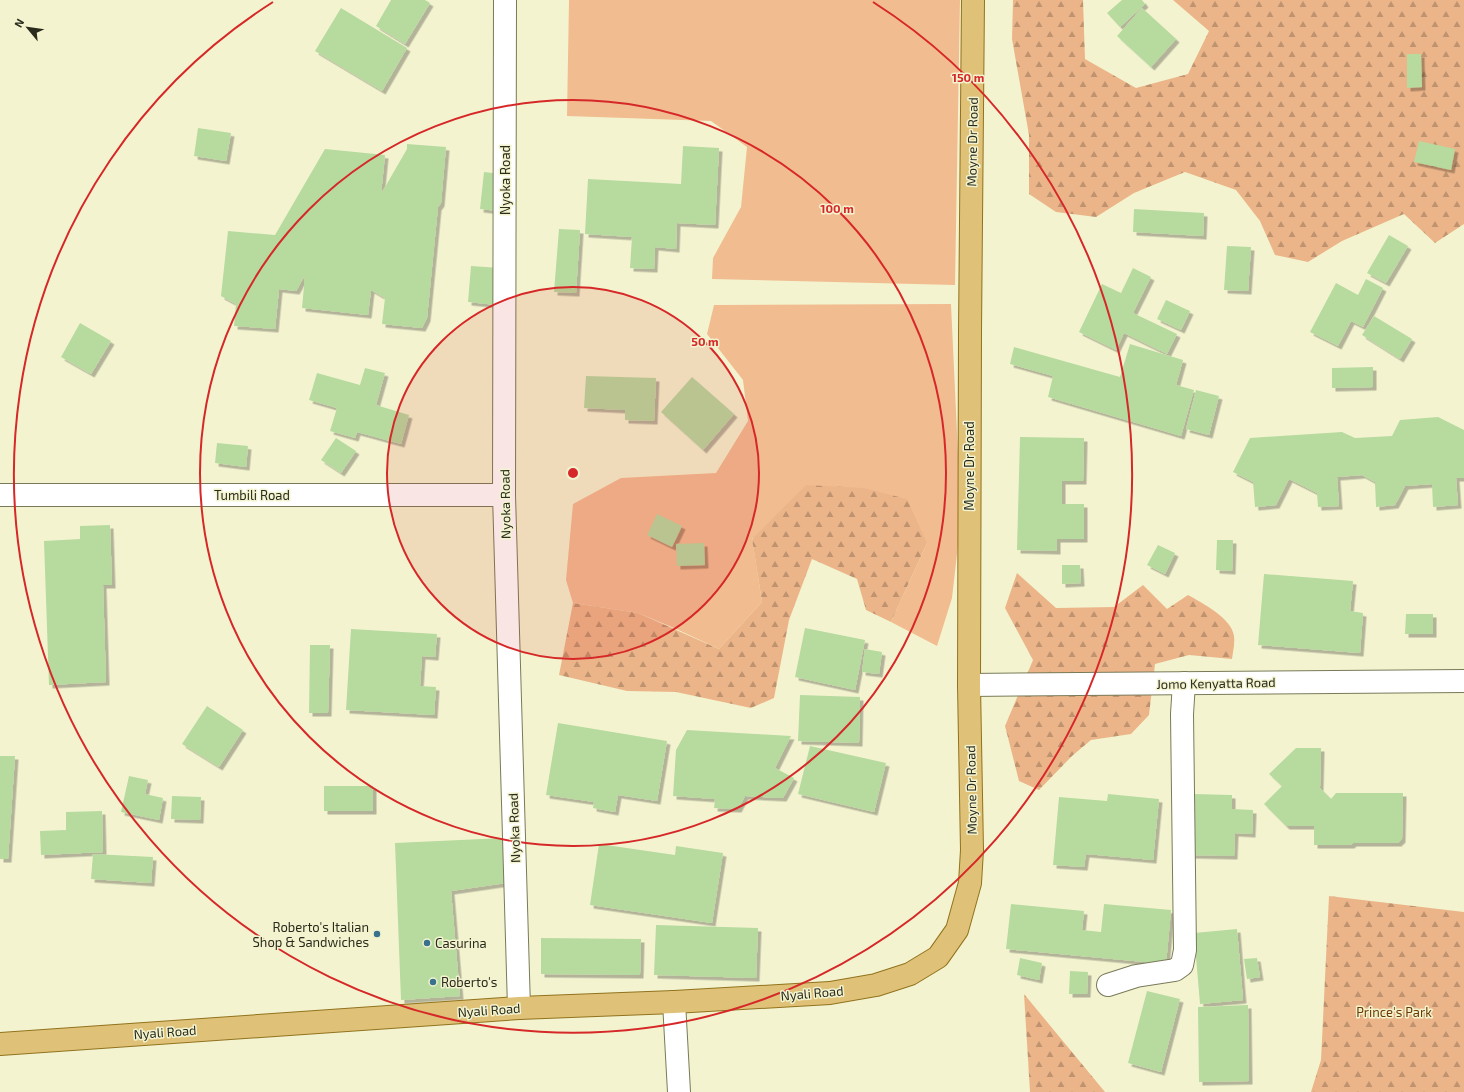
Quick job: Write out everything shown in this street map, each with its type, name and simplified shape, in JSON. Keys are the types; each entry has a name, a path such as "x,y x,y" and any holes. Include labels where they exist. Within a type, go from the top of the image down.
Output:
{"main road":[{"name":"Moyne Dr Road","path":"957,930 970,883 972,850 969,685 973,0"},
{"name":"Nyali Road","path":"0,1044 519,1008 674,1002 830,993 876,985 910,974 938,957 957,930"}],"street":[{"name":"Nyoka Road","path":"505,0 504,495 519,1008"},
{"name":"Tumbili Road","path":"0,494 504,495"},
{"name":"Jomo Kenyatta Road","path":"969,685 1464,680"},
{"path":"1108,986 1136,976 1175,970 1182,965 1186,950 1182,714 1184,683"},
{"path":"674,1002 679,1092"}],"shaded area":[{"path":"569,0 960,0 955,285 712,279 713,258 741,207 747,147 711,121 567,116"},
{"path":"951,304 961,519 952,598 937,646 891,622 927,543 752,538 762,602 719,649 638,613 573,603 566,580 573,504 621,478 716,473 748,421 743,380 707,334 714,305"}],"green space":[{"path":"1013,0 1083,0 1085,59 1136,88 1188,74 1209,31 1173,0 1464,0 1464,224 1435,243 1404,214 1342,241 1308,262 1275,255 1260,221 1236,190 1185,172 1134,193 1096,217 1056,212 1029,194 1029,135 1012,39"},
{"path":"806,485 864,488 907,499 927,543 891,622 866,610 857,579 812,559 789,620 774,698 751,708 676,692 627,691 559,675 573,603 638,613 719,649 762,602 752,539"},
{"path":"1017,573 1056,608 1114,607 1143,585 1167,609 1188,595 1216,612 1228,623 1234,636 1232,659 1189,655 1155,664 1149,715 1131,734 1091,740 1072,756 1039,790 1019,781 1005,726 1033,660 1005,608"},
{"name":"Prince's Park","path":"1329,896 1464,912 1464,1092 1311,1092 1321,1060"},
{"path":"1024,994 1105,1092 1030,1092"}],"building":[{"path":"391,0 425,0 430,3 405,44 376,26"},
{"path":"1122,0 1142,0 1145,4 1120,27 1107,13"},
{"path":"341,8 407,48 382,91 315,51"},
{"path":"1142,8 1176,39 1151,67 1117,36"},
{"path":"1407,54 1421,54 1422,87 1407,88"},
{"path":"198,128 231,133 226,161 194,156"},
{"path":"1419,141 1455,149 1451,170 1414,162"},
{"path":"407,144 446,147 441,203 438,207 427,318 422,328 382,324 385,298 371,290 368,315 302,308 305,275 296,291 279,289 275,329 234,326 236,304 221,296 228,231 275,235 325,149 385,155 381,194 407,149"},
{"path":"683,146 719,148 715,225 677,223 676,249 655,247 654,269 630,268 632,237 585,234 588,179 681,184"},
{"path":"484,172 502,174 498,211 480,209"},
{"path":"1134,209 1204,213 1203,236 1133,232"},
{"path":"559,229 580,230 576,293 554,292"},
{"path":"1389,235 1408,246 1386,283 1367,273"},
{"path":"1227,246 1251,247 1248,291 1224,290"},
{"path":"471,266 500,268 497,305 468,302"},
{"path":"1133,268 1151,277 1133,313 1177,334 1167,354 1124,333 1116,350 1079,332 1102,284 1121,293"},
{"path":"1366,279 1383,288 1363,327 1351,321 1338,346 1310,332 1336,283 1358,295"},
{"path":"1166,300 1190,311 1181,330 1157,319"},
{"path":"1374,316 1412,339 1400,359 1362,335"},
{"path":"80,323 111,341 91,374 61,357"},
{"path":"1130,344 1183,360 1176,385 1194,390 1181,436 1048,397 1053,376 1010,364 1014,347 1120,377"},
{"path":"1373,367 1373,387 1332,388 1332,368"},
{"path":"365,368 385,373 376,405 409,415 401,444 357,432 355,438 330,431 337,408 309,400 317,373 360,385"},
{"path":"586,376 656,378 654,421 625,420 625,410 584,408"},
{"path":"692,377 734,414 703,450 661,412"},
{"path":"1196,390 1219,396 1209,435 1186,429"},
{"path":"1438,417 1464,430 1464,478 1456,478 1458,505 1433,507 1432,484 1405,486 1395,505 1376,507 1375,482 1362,475 1337,477 1339,506 1318,507 1317,493 1289,479 1276,505 1255,507 1253,482 1233,472 1250,438 1342,432 1355,438 1392,436 1400,420"},
{"path":"1020,437 1084,438 1083,481 1062,481 1062,504 1084,504 1084,539 1057,539 1057,551 1017,550"},
{"path":"336,438 356,451 341,473 321,460"},
{"path":"217,443 248,446 246,467 215,463"},
{"path":"657,514 682,526 672,547 647,535"},
{"path":"110,525 112,585 103,585 106,682 49,685 44,541 80,539 80,526"},
{"path":"1217,540 1233,540 1232,571 1216,570"},
{"path":"704,543 705,565 677,566 676,544"},
{"path":"1158,545 1175,553 1165,574 1147,565"},
{"path":"1062,565 1080,565 1081,583 1062,584"},
{"path":"1264,574 1353,581 1350,611 1363,613 1360,653 1258,645"},
{"path":"1406,614 1433,614 1433,634 1405,634"},
{"path":"805,628 865,640 855,690 795,677"},
{"path":"351,629 437,634 435,657 422,656 420,686 436,687 434,715 346,710"},
{"path":"310,645 330,645 328,713 309,713"},
{"path":"865,649 882,652 879,674 862,672"},
{"path":"800,695 860,697 859,743 798,741"},
{"path":"207,706 243,730 219,767 182,744"},
{"path":"558,723 667,741 657,801 618,795 615,812 593,808 594,802 546,795"},
{"path":"687,730 791,736 775,768 794,778 783,798 745,796 738,809 714,808 715,799 673,796 676,750"},
{"path":"810,746 886,763 874,812 798,794"},
{"path":"1296,748 1321,748 1320,788 1331,799 1336,793 1403,793 1402,839 1398,843 1314,845 1314,826 1286,826 1264,804 1282,786 1269,774"},
{"path":"0,756 15,756 8,859 0,859"},
{"path":"129,776 148,780 145,794 163,798 159,820 121,812"},
{"path":"324,786 373,786 373,811 324,811"},
{"path":"1108,794 1159,799 1153,860 1086,854 1084,867 1053,865 1059,797 1107,801"},
{"path":"1193,794 1232,795 1232,809 1253,810 1252,834 1235,833 1234,856 1190,855"},
{"path":"172,796 201,797 200,820 171,819"},
{"path":"102,811 103,852 41,855 40,831 66,830 66,812"},
{"name":"Casurina","path":"504,838 506,883 451,891 460,996 401,1000 395,843"},
{"path":"599,844 675,855 676,846 723,853 712,923 590,905"},
{"path":"93,854 153,857 151,883 91,879"},
{"path":"1011,904 1084,911 1082,930 1101,932 1104,904 1171,910 1166,964 1006,949"},
{"path":"656,925 758,928 756,978 654,975"},
{"path":"1237,929 1243,1000 1200,1004 1194,933"},
{"path":"541,938 641,939 640,975 541,974"},
{"path":"1020,958 1042,963 1039,980 1017,975"},
{"path":"1257,958 1260,977 1247,979 1244,959"},
{"path":"1070,971 1088,972 1087,994 1069,994"},
{"path":"1147,991 1180,999 1161,1072 1128,1063"},
{"path":"1248,1005 1249,1081 1199,1082 1198,1007"}],"place":[{"name":"Roberto's Italian Shop & Sandwiches","path":"377,934"},
{"name":"Casurina","path":"427,943"},
{"name":"Roberto's","path":"433,982"}]}
